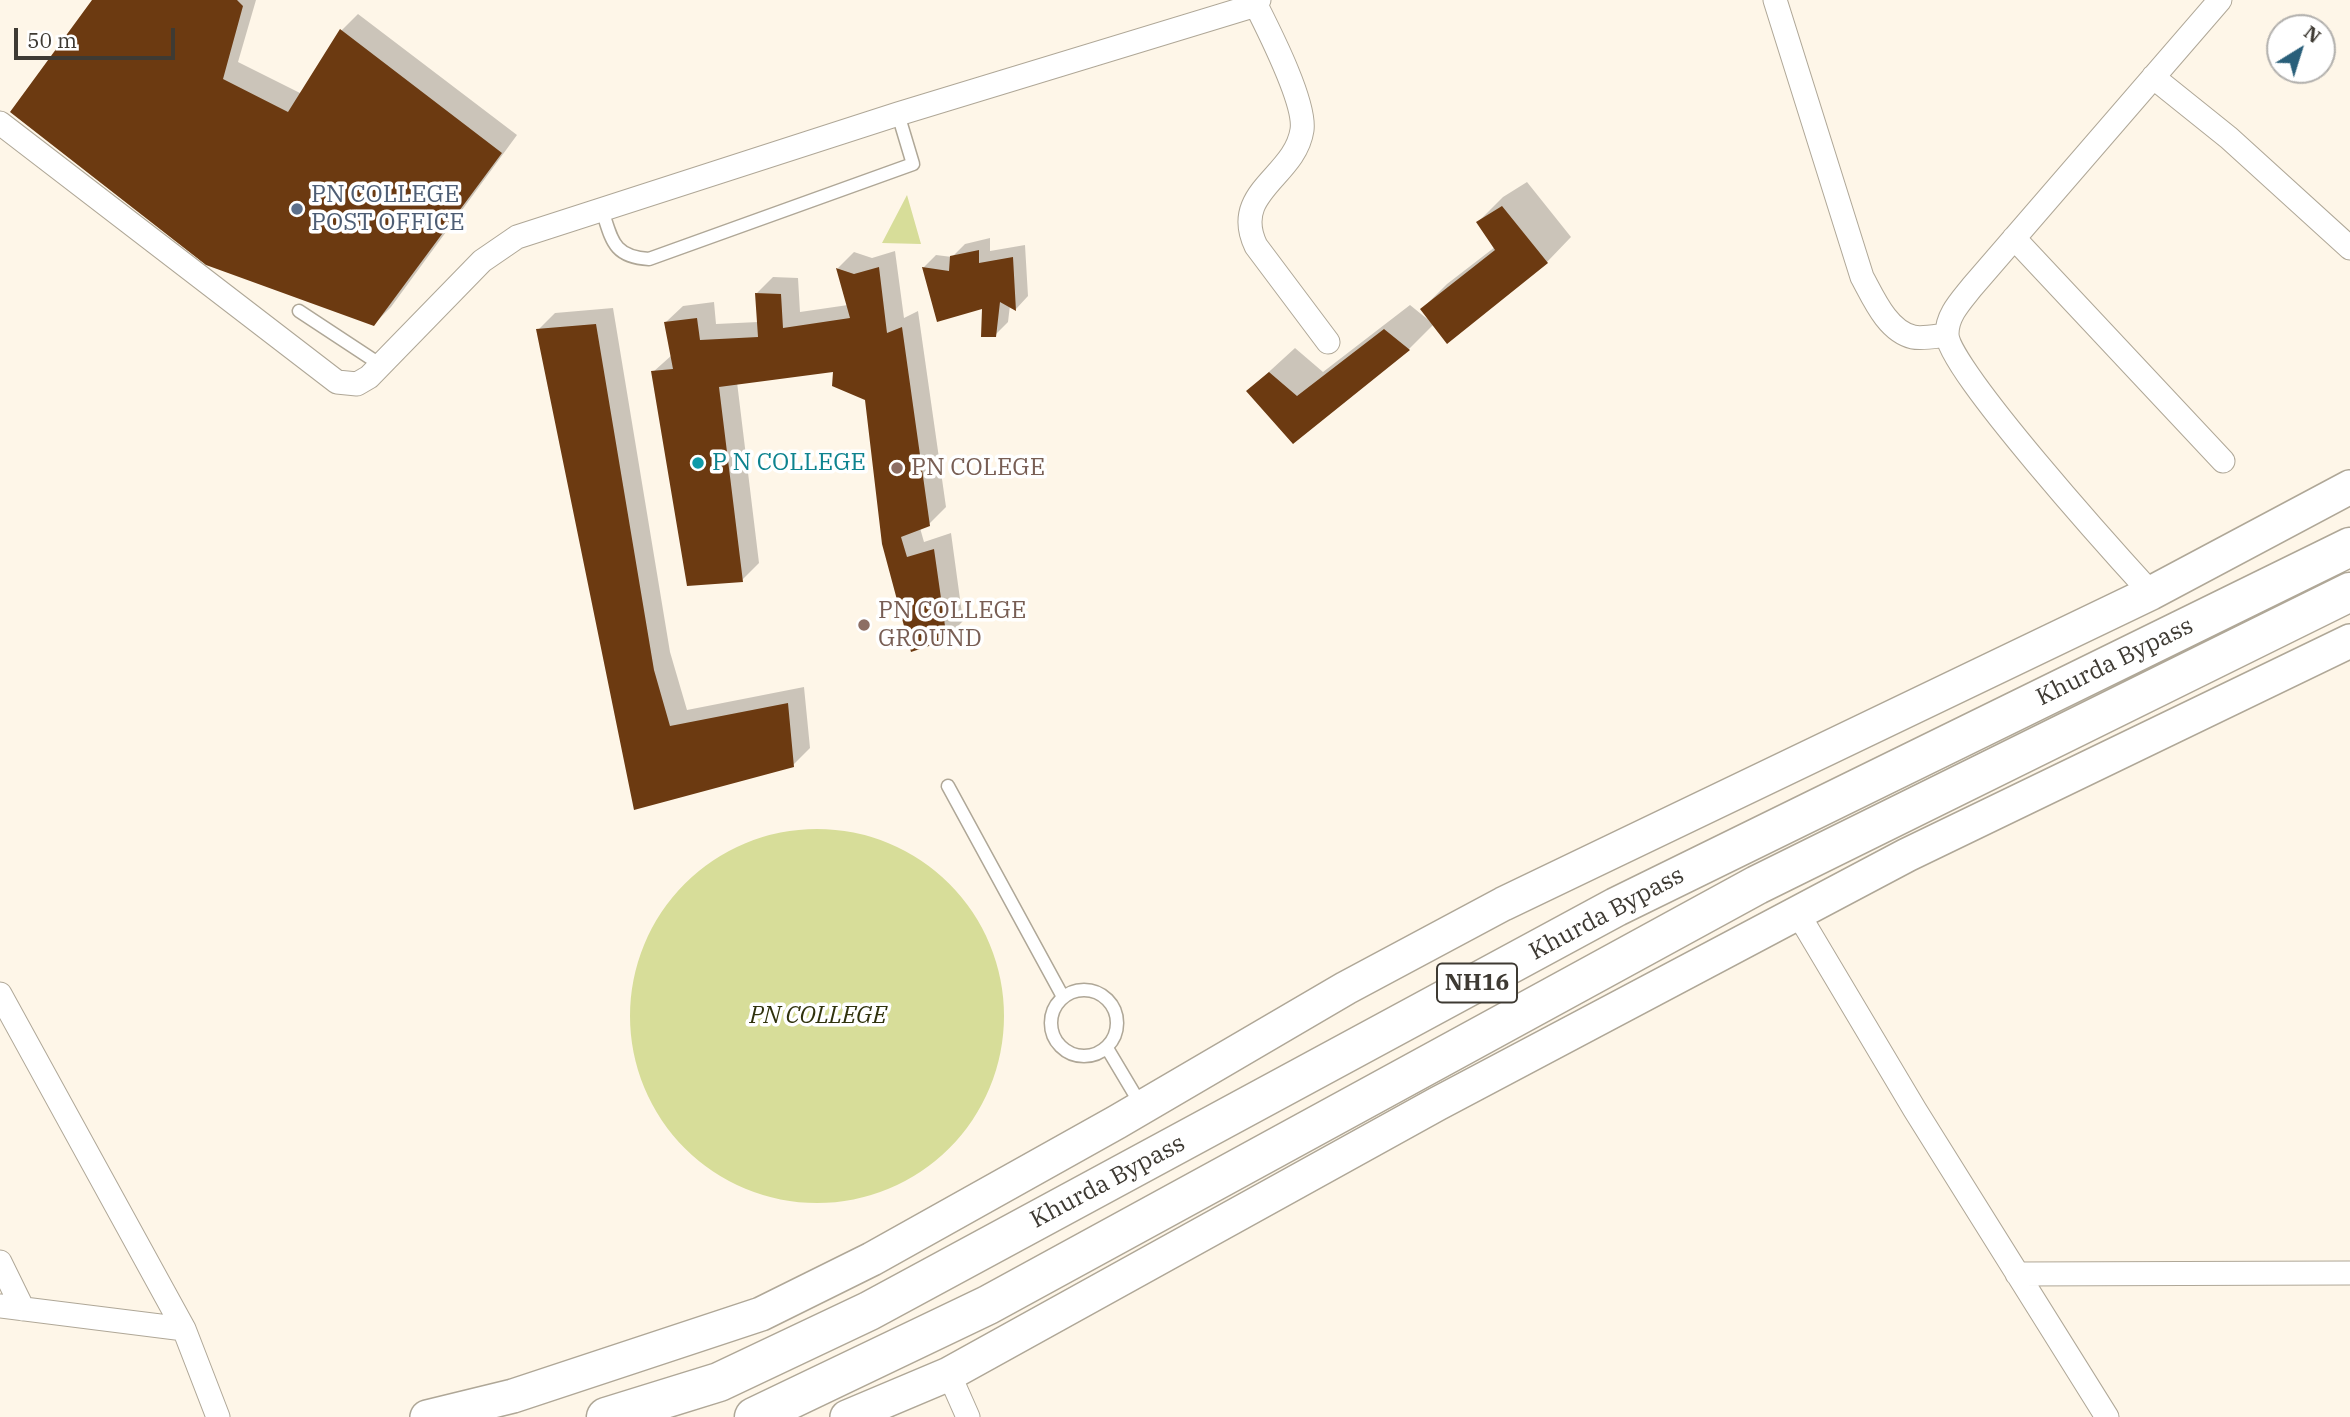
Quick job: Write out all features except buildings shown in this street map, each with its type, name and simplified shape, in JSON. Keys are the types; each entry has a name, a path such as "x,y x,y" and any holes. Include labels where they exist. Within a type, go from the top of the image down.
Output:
{"highway":[{"name":"Khurda Bypass","path":"606,1417 719,1382 869,1311 1616,907 2350,547"},
{"name":"Khurda Bypass","path":"754,1417 988,1305 1757,885 2335,600"}],"main road":[{"path":"427,1417 513,1396 761,1314 872,1259 1346,988 1503,904 2151,593 2350,487"},
{"path":"848,1417 949,1374 1437,1104 1797,912 1908,855 2345,644 2335,600"}],"street":[{"path":"1774,0 1862,277 1880,310 1897,329 1913,337 1947,335"},
{"path":"2151,593 2038,466 1956,356 1947,335 1952,313 2220,0"},
{"path":"0,123 337,382 357,384 381,365 482,261 517,237 1256,2 1290,82 1302,129 1298,142 1253,203 1248,216 1248,230 1256,246 1328,342"},
{"path":"2153,77 2229,138 2350,248"},
{"path":"2014,238 2223,461"},
{"path":"1797,912 1915,1110 2107,1417"},
{"path":"0,994 184,1329 218,1417"},
{"path":"0,1262 23,1309"},
{"path":"2017,1274 2350,1273"},
{"path":"0,1306 184,1329"},
{"path":"949,1374 968,1417"}],"lane":[{"path":"602,210 613,242 620,253 649,260 913,164 898,114"},
{"path":"299,311 381,365"},
{"path":"948,786 1063,997"},
{"path":"1083,990 1094,992 1112,1006 1117,1028 1107,1048 1086,1057 1066,1052 1058,1044 1051,1025 1052,1014 1063,997 1083,990"},
{"path":"1107,1048 1142,1106"}],"green space":[{"path":"907,195 921,244 882,243"},
{"name":"PN COLLEGE","path":"817,829 871,837 905,851 949,884 982,928 996,962 1004,1016 996,1070 982,1104 949,1148 905,1181 871,1195 817,1203 763,1195 729,1181 685,1148 652,1104 638,1070 630,1016 638,962 652,928 685,884 729,851 763,837"}],"place":[{"name":"PN COLLEGE POST OFFICE","path":"297,209"},
{"name":"P N COLLEGE","path":"698,463"},
{"name":"PN COLEGE","path":"897,468"},
{"name":"PN COLLEGE GROUND","path":"864,625"}]}
